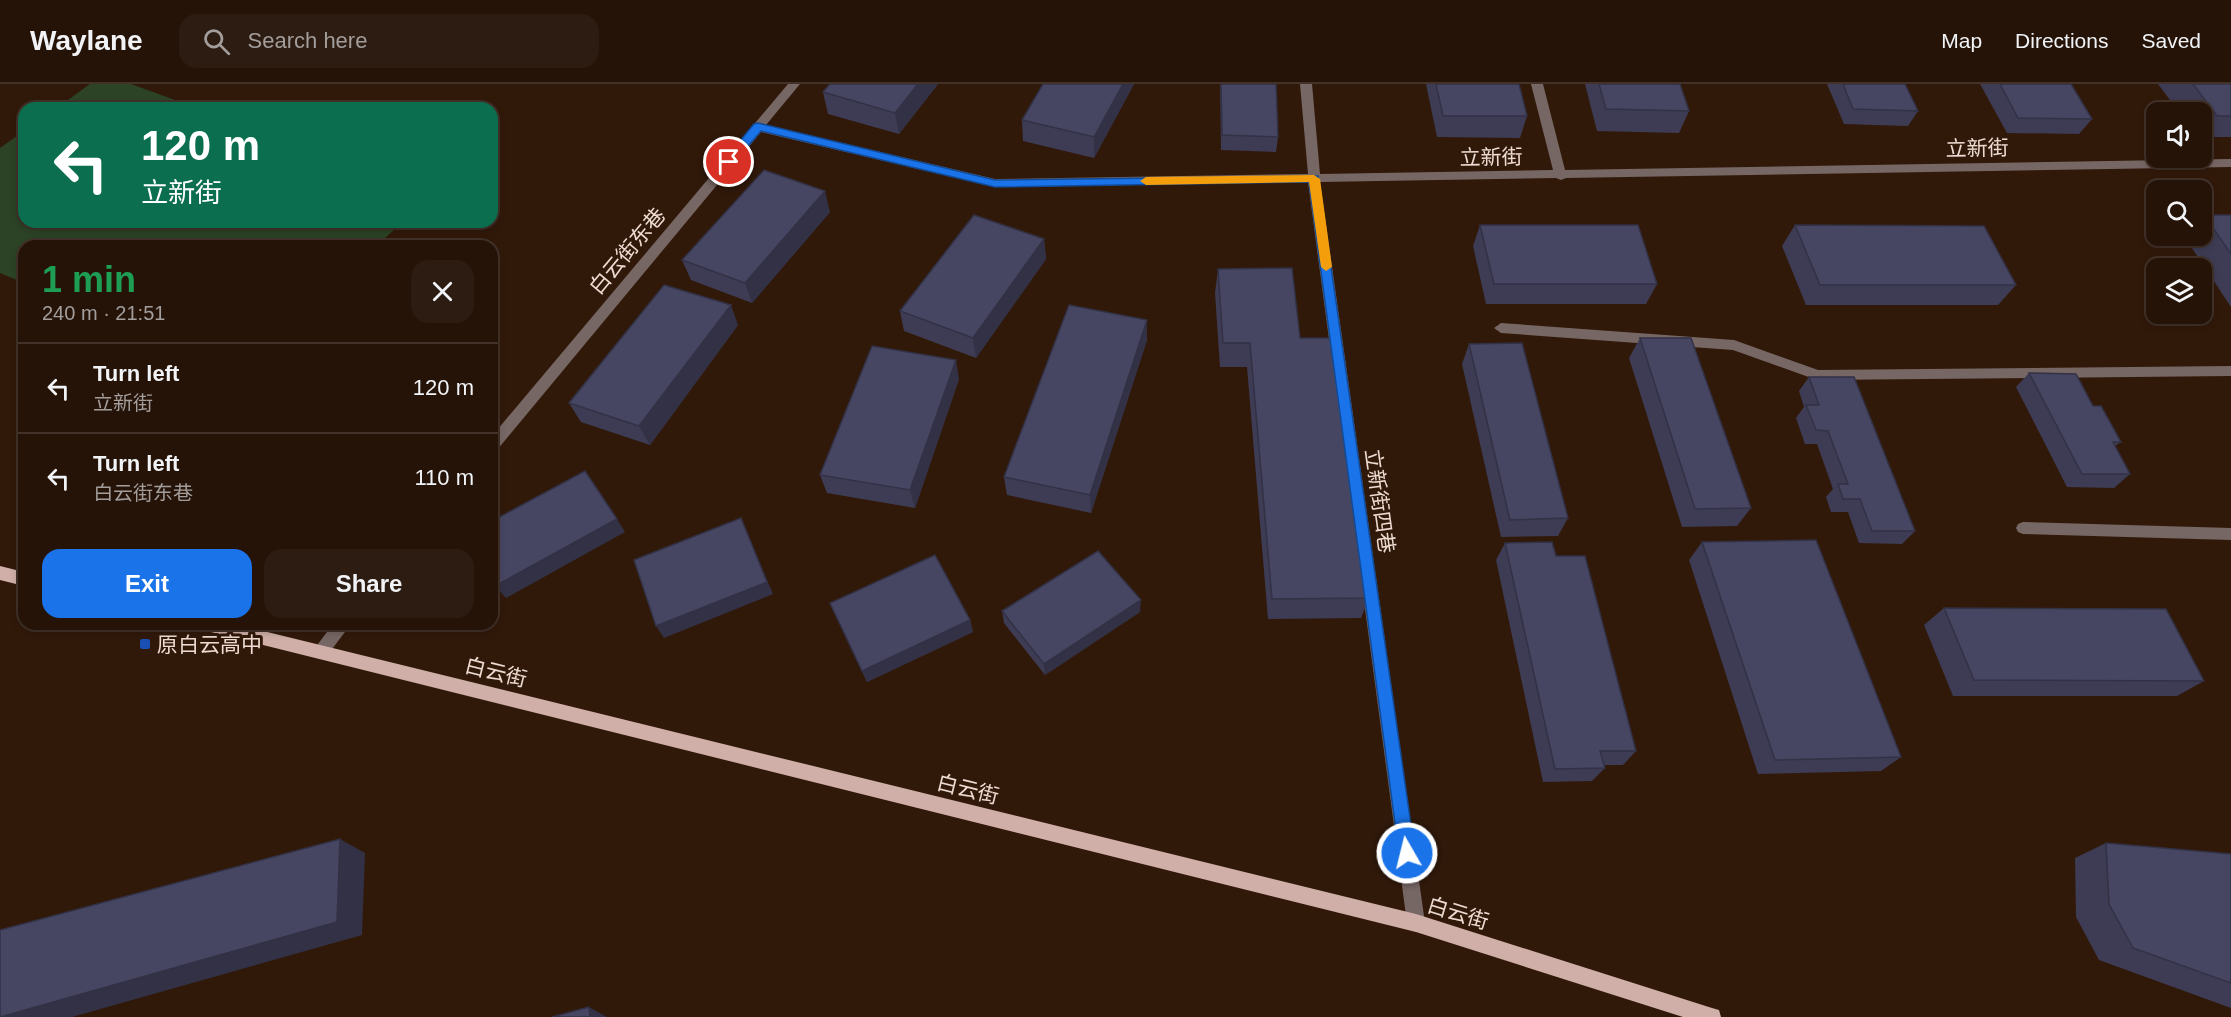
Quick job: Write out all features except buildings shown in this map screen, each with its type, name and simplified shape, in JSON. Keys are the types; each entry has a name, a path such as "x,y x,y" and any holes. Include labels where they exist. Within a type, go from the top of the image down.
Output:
{"main road":[{"path":"0,573 18,578"},
{"name":"白云街","path":"231,630 1416,923 1712,1017"}],"street":[{"name":"白云街东巷","path":"498,439 794,84"},
{"name":"立新街四巷","path":"1306,84 1314,179 1416,923"},
{"path":"1537,84 1561,176"},
{"name":"立新街","path":"758,127 995,183 1561,176 2231,163"},
{"path":"1501,327 1734,345 1817,375 2231,371"},
{"path":"2024,528 2231,534"},
{"path":"320,652 338,630"}],"green space":[{"path":"90,84 131,84 180,102 65,102"},
{"path":"18,135 18,228 396,228 383,240 18,240 18,280 0,273 0,148"}],"slow traffic":[{"path":"1146,181 1314,179 1326,267"}],"place":[{"name":"原白云高中","path":"145,644"}],"route":[{"path":"729,162 758,127 995,183 1314,179 1407,853"}]}
